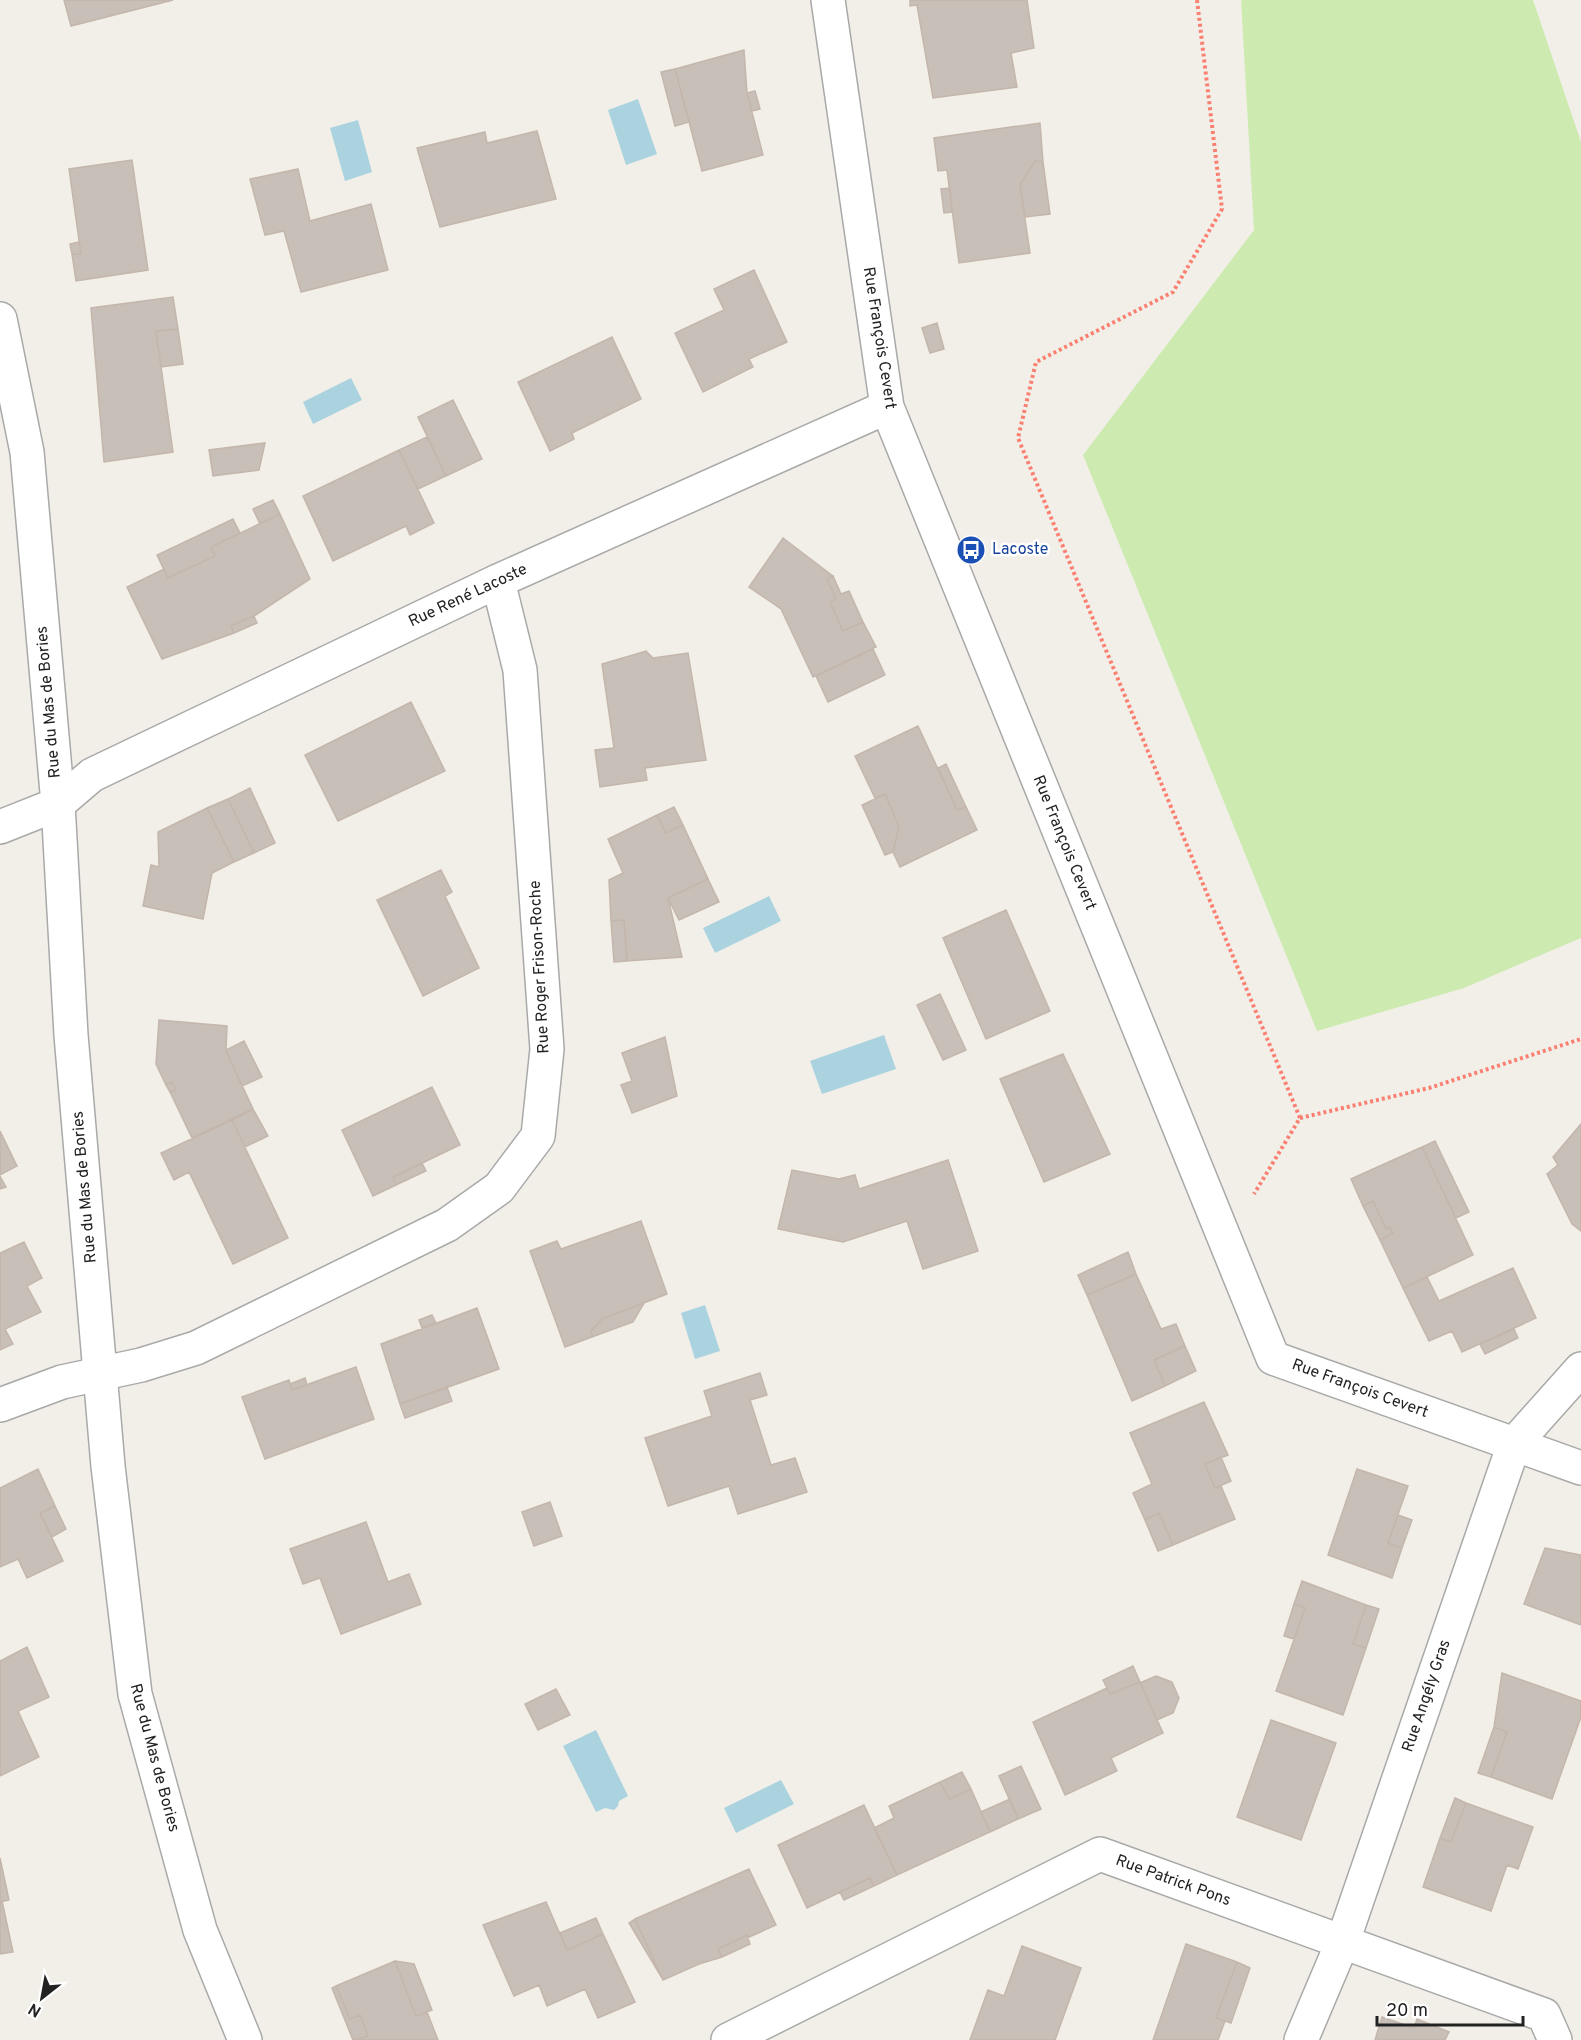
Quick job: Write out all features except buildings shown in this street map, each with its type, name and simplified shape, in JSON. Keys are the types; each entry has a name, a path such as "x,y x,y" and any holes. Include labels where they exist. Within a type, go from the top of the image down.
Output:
{"street":[{"name":"Rue François Cevert","path":"828,0 887,407 1273,1358 1581,1468"},
{"name":"Rue du Mas de Bories","path":"0,319 27,452 58,804 71,1035 108,1466 135,1694 200,1930 245,2040"},
{"name":"Rue René Lacoste","path":"0,827 58,804 92,775 498,581 887,407"},
{"name":"Rue Roger Frison-Roche","path":"0,1405 62,1382 101,1374 196,1348 447,1225 499,1188 538,1136 547,1049 520,670 498,581"},
{"name":"Rue Angély Gras","path":"1301,2040 1343,1941 1514,1444 1581,1369"},
{"name":"Rue Patrick Pons","path":"728,2040 1100,1854 1544,2015 1556,2040"}],"path":[{"path":"1197,0 1222,209 1173,292 1036,362 1018,438 1300,1118"},
{"path":"1226,1242 1300,1118 1429,1089 1581,1039"}],"green space":[{"path":"1241,0 1533,0 1581,142 1581,938 1464,988 1317,1031 1083,455 1254,230"}],"water":[{"path":"638,99 657,154 626,165 608,110"},
{"path":"358,120 372,172 345,181 330,128"},
{"path":"351,378 362,400 313,424 303,402"},
{"path":"769,896 781,921 715,953 703,928"},
{"path":"884,1035 896,1069 822,1094 810,1061"},
{"path":"705,1305 720,1351 695,1359 681,1313"},
{"path":"596,1730 628,1796 619,1801 614,1810 605,1808 596,1812 563,1746"},
{"path":"781,1780 794,1804 736,1833 724,1808"}],"place":[{"name":"Lacoste","path":"971,550"}]}
